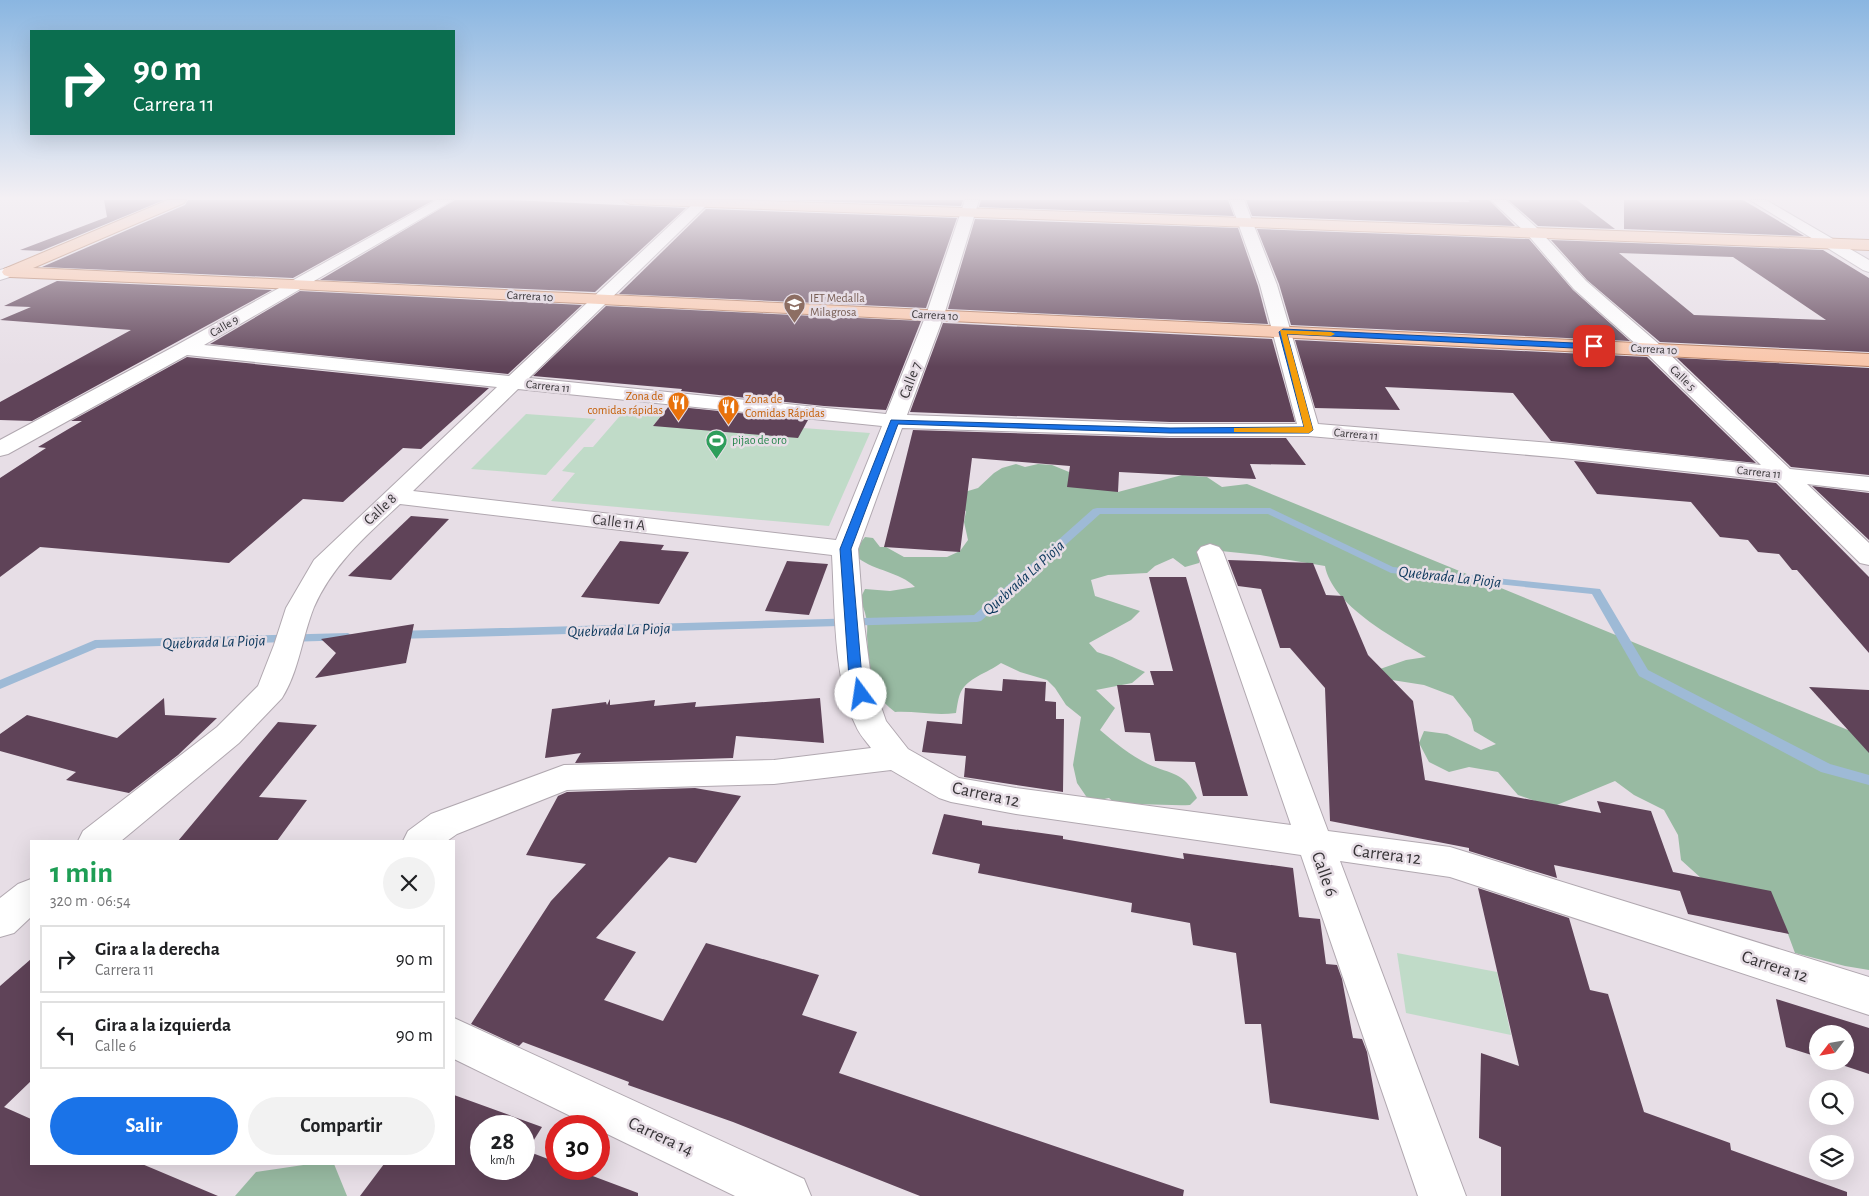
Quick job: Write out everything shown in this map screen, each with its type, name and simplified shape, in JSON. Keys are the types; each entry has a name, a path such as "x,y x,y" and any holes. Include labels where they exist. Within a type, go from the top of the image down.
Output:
{"main road":[{"path":"3,273 44,256"},
{"name":"Carrera 10","path":"3,273 296,284 1869,360"}],"street":[{"name":"Calle 9","path":"0,449 184,349 346,256"},
{"name":"Calle 8","path":"97,840 228,736 271,691 289,645 300,608 323,566 646,256"},
{"name":"Calle 7","path":"896,758 871,725 856,678 849,616 845,549 935,315 954,256"},
{"path":"1258,256 1283,332 1309,430"},
{"name":"Calle 5","path":"1554,256 1580,285 1653,349 1869,557"},
{"path":"1850,256 1869,267"},
{"name":"Carrera 11","path":"184,349 894,422 1170,430 1309,430 1563,451 1869,484"},
{"path":"0,427 35,430"},
{"name":"Calle 11 A","path":"394,496 845,549"},
{"name":"Calle 6","path":"1210,552 1442,1196"},
{"path":"422,840 444,824 564,778 774,772 896,758"},
{"name":"Carrera 12","path":"896,758 951,789 1016,801 1450,862 1869,996"},
{"path":"0,921 30,896"},
{"name":"Carrera 14","path":"455,1038 787,1196"}],"green space":[{"name":"pijao de oro","path":"625,410 663,413 653,426 803,428 870,433 829,526 551,501 575,473 562,471 584,447 593,447"},
{"path":"526,414 596,419 546,475 471,469"},
{"path":"1016,464 1025,467 1038,464 1052,465 1118,492 1182,475 1207,477 1222,487 1247,484 1848,730 1869,731 1869,970 1795,953 1782,918 1701,878 1681,860 1678,835 1664,810 1634,795 1615,781 1552,807 1518,795 1498,772 1469,767 1449,772 1429,762 1419,743 1424,731 1447,734 1481,750 1496,744 1474,731 1471,719 1453,696 1424,685 1392,680 1380,669 1406,660 1426,657 1382,630 1352,607 1339,594 1330,580 1325,566 1260,555 1201,549 1199,563 1185,567 1173,558 1155,566 1147,573 1108,575 1091,580 1095,596 1140,611 1131,620 1089,643 1097,652 1145,672 1132,683 1096,690 1115,708 1100,730 1141,760 1182,778 1197,798 1190,805 1136,804 1118,806 1109,798 1090,802 1077,783 1073,765 1081,717 1066,705 1055,688 1047,680 1020,672 1001,663 978,676 963,688 956,713 895,712 885,703 873,687 868,660 867,622 860,599 865,589 890,591 915,587 902,578 858,558 857,547 865,537 873,538 880,547 886,547 904,557 947,557 960,551 968,540 964,522 966,511 952,507 958,494 978,488 994,473 1002,468"},
{"path":"1397,953 1497,972 1511,1035 1406,1013"},
{"path":"303,1165 334,1165 347,1196 235,1196 256,1172"}],"building":[{"path":"68,256 333,256 293,278 42,267"},
{"path":"361,256 634,256 595,292 320,280"},
{"path":"658,256 944,256 926,308 619,294"},
{"path":"964,256 1248,256 1268,324 948,309"},
{"path":"1268,256 1544,256 1573,290 1630,341 1291,325 1279,284"},
{"path":"1565,256 1622,256 1694,315 1826,320 1733,257 1699,256 1833,256 1869,278 1869,352 1660,342 1587,280"},
{"path":"57,281 272,290 32,421 0,420 0,402 131,330 0,320 31,307 4,306"},
{"path":"300,291 582,305 508,374 210,344"},
{"path":"606,306 921,321 886,410 824,406 681,391 682,389 533,376"},
{"path":"943,323 1272,339 1295,422 1170,422 910,412"},
{"path":"1295,340 1647,357 1756,463 1551,441 1513,393 1385,387 1400,410 1315,408"},
{"path":"187,357 489,388 421,449 403,448 343,502 303,499 229,563 40,547 0,577 0,478 46,448 38,447 82,421 71,421"},
{"path":"1677,358 1869,368 1869,475 1791,467"},
{"name":"Zona de Comidas Rápidas","path":"669,406 808,420 798,438 653,426"},
{"path":"913,430 1170,438 1286,438 1306,465 1250,464 1256,479 1119,472 1118,492 1067,487 1070,466 972,458 960,552 884,547"},
{"path":"1574,461 1776,483 1869,577 1869,653 1797,570 1792,570 1779,554 1758,552 1748,540 1720,537 1691,502 1597,494"},
{"path":"1812,486 1869,493 1869,540"},
{"path":"411,516 449,519 391,580 348,576"},
{"path":"620,541 664,545 661,550 689,552 659,604 581,597"},
{"path":"1228,560 1313,563 1326,595 1343,596 1368,655 1413,701 1425,780 1601,813 1597,801 1651,811 1673,872 1771,891 1789,934 1688,914 1680,891 1554,865 1557,878 1469,851 1469,848 1330,821 1325,688 1290,648 1280,648 1261,589 1238,586"},
{"path":"787,561 828,564 809,615 765,611"},
{"path":"1149,577 1186,577 1248,796 1203,796 1195,762 1155,761 1150,733 1125,732 1117,685 1154,685 1150,671 1173,671"},
{"path":"414,624 406,663 315,678 336,653 321,639"},
{"path":"1003,679 1046,682 1045,701 1056,702 1056,719 1064,719 1063,792 964,777 966,756 922,752 927,721 962,724 965,688 1002,691"},
{"path":"1809,687 1869,690 1869,753"},
{"path":"164,698 165,715 217,718 178,755 129,793 66,780 76,772 0,751 0,734 27,715 117,738"},
{"path":"820,698 824,743 736,736 733,758 575,763 581,753 545,758 552,709 606,702 607,705 610,699 610,705 655,700 654,706 696,702 695,707"},
{"path":"278,722 317,725 259,797 307,800 278,840 179,840"},
{"path":"695,788 741,796 696,863 669,857 596,938 636,952 604,1000 663,1021 706,943 819,975 802,1015 857,1032 839,1073 1184,1190 1183,1196 920,1196 733,1122 628,1085 629,1082 523,1042 519,1046 471,1024 551,901 586,864 526,855 558,796 567,792"},
{"path":"944,814 982,821 982,825 1063,836 1063,839 1184,859 1183,853 1293,868 1299,917 1320,919 1326,964 1337,965 1342,979 1353,1038 1362,1039 1367,1052 1379,1120 1270,1103 1261,1024 1245,1024 1236,953 1193,945 1190,923 1131,912 1132,903 978,873 980,864 932,854"},
{"path":"1478,888 1569,918 1590,990 1608,994 1644,1112 1730,1143 1731,1150 1809,1178 1809,1180 1847,1192 1847,1196 1501,1196 1501,1147 1479,1138 1481,1053 1519,1066"},
{"path":"30,960 30,1082 4,1107 30,1119 30,1165 144,1165 218,1196 0,1196 0,986"},
{"path":"1776,999 1869,1028 1869,1074 1854,1069 1854,1025 1809,1025 1809,1054 1786,1047"},
{"path":"455,1095 509,1115 470,1115 470,1180 535,1180 535,1154 545,1158 545,1180 603,1180 638,1193 638,1196 360,1196 383,1165 455,1165"},
{"path":"535,1124 542,1127 535,1138"}],"waterway":[{"name":"Quebrada La Pioja","path":"396,635 977,618 1097,511 1270,511 1391,570 1596,591 1643,673 1826,768 1869,780"},
{"name":"Quebrada La Pioja","path":"0,685 95,644 348,637"}],"slow traffic":[{"path":"1237,430 1309,430 1283,332 1331,334"}],"place":[{"name":"IET Medalla Milagrosa","path":"794,324"},
{"name":"Zona de comidas rápidas","path":"679,422"},
{"name":"Zona de Comidas Rápidas","path":"729,425"},
{"name":"pijao de oro","path":"716,459"}],"route":[{"path":"861,694 856,678 849,616 845,549 894,422 1170,430 1309,430 1283,332 1594,346"}]}
